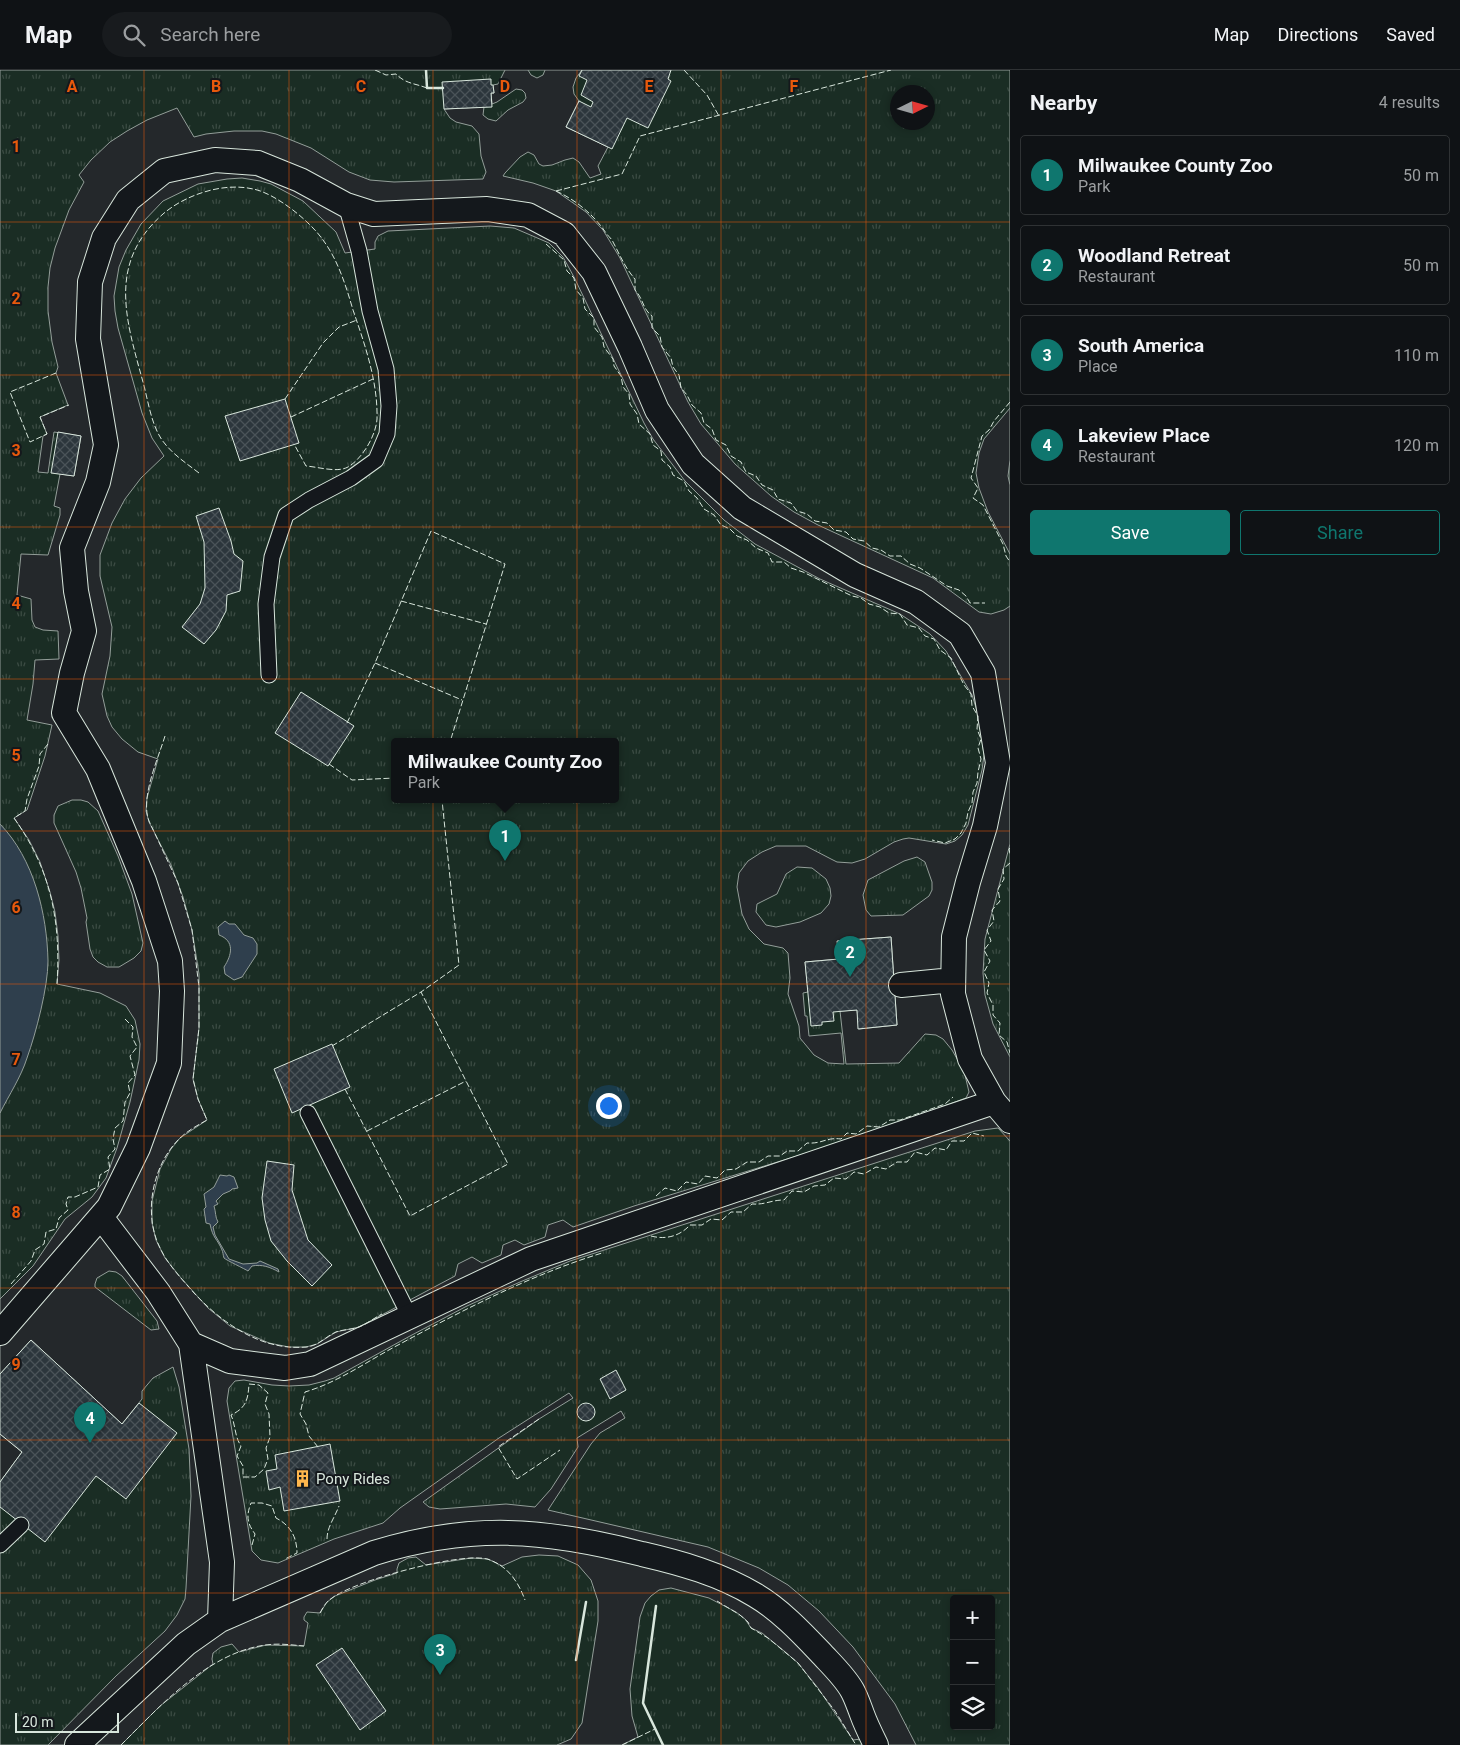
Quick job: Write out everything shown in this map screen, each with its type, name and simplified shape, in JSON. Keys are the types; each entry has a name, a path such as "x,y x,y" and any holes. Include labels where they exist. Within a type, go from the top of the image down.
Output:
{"street":[{"path":"0,1333 109,1207 138,1148 169,1063 172,991 170,961 144,881 98,769 64,713 72,673 84,631 76,591 72,548 98,482 106,445 88,339 90,282 104,238 128,200 164,171 215,160 258,163 300,180 346,206 374,214 487,209 528,215 564,234 594,272 630,346 657,410 693,464 742,508 854,575 916,602 960,634 983,673 998,763 985,826 954,937 952,994 970,1059 994,1102 1010,1121"},
{"path":"901,985 953,980"},
{"path":"191,1344 230,1360 285,1368 310,1364 531,1259 994,1102"},
{"path":"101,1217 158,1292 191,1344 222,1562 220,1620"},
{"path":"77,1745 186,1644 220,1620 374,1553 429,1538 506,1532 541,1534 587,1542 678,1563 713,1575 756,1596 811,1642 852,1690 876,1745"}],"lane":[{"path":"269,675 266,604 272,557 286,515 309,500 351,478 376,460 387,434 389,406 386,369 370,311 359,251 346,206"},
{"path":"308,1113 410,1317"},
{"path":"0,1545 21,1525"}],"green space":[{"path":"0,70 1010,70 1010,1745 0,1745"}],"shaded area":[{"path":"505,70 528,70 531,75 537,78 543,75 545,70 582,70 576,78 573,87 574,94 579,101 566,127 608,147 598,166 601,174 590,178 579,162 573,158 543,166 539,164 534,155 528,152 520,157 503,176 556,191 586,212 603,230 620,258 688,402 701,424 735,464 771,496 794,512 933,578 979,612 991,614 1010,606 1010,844 985,939 983,973 985,995 993,1024 1010,1057 1010,1141 998,1128 975,1131 570,1261 467,1306 334,1378 325,1381 309,1385 289,1386 244,1380 235,1381 229,1388 227,1401 252,1551 261,1560 278,1563 334,1539 383,1523 400,1508 499,1438 569,1393 573,1398 539,1419 423,1502 429,1507 440,1509 506,1504 535,1507 551,1489 578,1447 577,1438 621,1411 625,1418 600,1433 548,1510 708,1547 759,1568 788,1585 819,1611 853,1647 895,1704 916,1745 870,1745 861,1739 853,1740 818,1688 798,1663 783,1650 762,1633 751,1628 745,1619 736,1612 709,1598 671,1588 659,1590 651,1596 645,1603 640,1617 630,1689 632,1716 638,1737 622,1745 557,1745 571,1739 582,1723 598,1621 598,1601 591,1580 578,1565 558,1556 539,1555 522,1557 502,1566 488,1559 471,1558 426,1565 416,1557 408,1558 399,1563 397,1573 335,1596 327,1602 320,1613 307,1612 304,1617 304,1620 308,1623 304,1646 266,1645 239,1652 232,1644 221,1647 213,1653 213,1664 160,1706 121,1745 48,1745 116,1676 165,1631 177,1615 185,1599 191,1496 189,1449 179,1387 173,1367 153,1378 142,1391 142,1399 122,1424 31,1340 0,1374 0,1299 33,1266 65,1219 92,1197 106,1178 130,1102 139,1060 140,1044 135,1020 126,1006 100,993 57,984 58,936 50,892 40,862 29,840 14,818 27,810 45,756 52,725 27,720 35,660 59,659 58,631 43,630 35,627 32,620 31,599 17,595 21,554 48,555 60,515 60,508 54,506 60,474 74,476 81,436 54,432 48,473 38,472 43,436 47,434 40,417 68,405 56,373 58,367 52,342 48,311 50,268 55,248 69,210 84,182 79,175 91,160 110,142 127,131 147,120 177,108 194,137 234,131 262,131 276,134 311,148 349,172 370,180 394,182 483,179 486,172 481,156 479,134 472,126 456,122 450,118 444,109 484,107 483,115 488,119 496,121 526,98 522,90 516,89 492,104 491,93 494,93 493,85 498,84","holes":["72,800 88,802 98,811 118,856 132,894 143,943 141,951 134,958 119,967 107,967 93,957 90,949 87,918 81,888 76,872 54,823 54,815 58,806","917,857 925,862 932,882 932,890 929,896 903,915 871,916 866,910 863,895 868,880 904,861","797,867 812,868 826,879 831,896 829,904 821,913 800,922 776,927 766,925 756,912 757,904 777,894 786,874","109,1271 116,1272 122,1276 157,1321 159,1329 151,1330 95,1287 97,1278"]},
{"path":"1010,408 1010,460 1008,476 1010,485 1010,554 988,512 979,488 976,473 979,453 984,439"},
{"path":"0,1434 22,1452 0,1482"}],"water":[{"path":"0,824 12,838 30,870 45,925 48,961 44,997 38,1023 22,1072 0,1113"},
{"path":"225,921 229,924 235,924 244,935 253,938 257,944 257,954 242,977 234,980 225,974 224,967 229,958 230,945 228,941 219,935 218,927"},
{"path":"220,1175 234,1177 238,1188 223,1194 216,1201 218,1204 214,1206 218,1222 213,1227 215,1235 229,1259 243,1264 260,1261 278,1269 279,1272 259,1265 252,1266 248,1271 224,1258 220,1246 212,1233 210,1224 206,1223 204,1209 206,1207 204,1194 214,1187"}],"building":[{"path":"582,70 671,70 668,79 671,81 648,128 627,118 612,149 566,127 579,101 591,107 593,102 581,95 587,80 579,76"},
{"path":"491,79 494,93 491,93 492,107 444,109 442,82"},
{"path":"285,399 299,443 240,461 225,416"},
{"path":"58,432 81,436 74,476 51,473"},
{"path":"219,508 234,554 243,561 240,591 227,595 226,611 216,630 204,644 182,627 200,604 205,588 204,542 196,516"},
{"path":"301,692 354,726 328,766 275,733"},
{"path":"891,937 897,1025 858,1029 857,1010 833,1012 834,1021 822,1022 822,1025 811,1026 805,962 839,959 837,941"},
{"path":"332,1044 350,1087 292,1113 274,1069"},
{"path":"267,1161 294,1165 292,1190 308,1240 332,1265 312,1286 287,1261 271,1241 265,1220 262,1198"},
{"path":"31,1340 122,1424 139,1403 177,1433 126,1499 96,1476 45,1542 0,1507 0,1482 22,1452 0,1434 0,1374"},
{"path":"616,1370 626,1390 610,1399 600,1379"},
{"path":"582,1403 590,1403 595,1408 593,1419 582,1421 577,1416 577,1408"},
{"name":"Pony Rides","path":"330,1444 340,1501 284,1511 280,1487 269,1490 266,1471 277,1469 275,1455"},
{"path":"342,1648 386,1711 360,1730 316,1665"}],"fence":[{"path":"375,70 386,75 396,74 407,82 427,88"},
{"path":"684,70 707,95 719,116"},
{"path":"556,191 622,174 640,136 891,70"},
{"path":"199,473 170,450 155,427 131,336 127,315 126,293 128,272 134,252 145,233 172,207 205,192 229,187 241,187 262,192 281,202 301,217 317,233 333,256 344,283 373,377 377,405 377,419 374,432 368,446 359,458 348,467 339,470 306,466 294,444"},
{"path":"556,191 584,209 596,220 612,240 625,266 635,279 635,290 646,310 652,316 652,328 660,336 662,347 671,358 673,367 679,375 681,388 692,405 701,413 704,423 712,429 716,440 726,445 731,456 741,462 746,472 756,476 762,485 773,490 778,499 791,503 797,511 807,514 815,521 827,523 834,530 846,532 853,539 864,541 872,548 881,550 890,556 901,556 910,564 920,568 947,586 959,590 970,603 985,603"},
{"path":"546,244 564,260 567,271 574,278 576,290 583,298 585,309 594,318 594,327 602,337 604,347 613,359 614,366 621,376 623,387 629,394 630,404 637,414 639,424 650,434 653,445 661,451 662,460 670,467 673,475 684,481 689,491 697,498 704,509 714,515 721,525 730,529 737,536 747,540 756,548 768,553 772,562 784,562 791,568 852,596 861,598 869,604 880,607 889,613 900,614 907,625 919,628 925,636 934,639 940,650 951,658 964,685 971,694 972,706 978,716 977,729 981,739 978,748 981,759 972,803 961,833 955,839 945,843 932,840"},
{"path":"285,399 323,343 339,327 357,320"},
{"path":"56,373 10,392 30,442 47,434 40,417 69,405"},
{"path":"291,417 373,379"},
{"path":"1010,402 989,430 982,436 971,478 978,488 973,498 983,505 1010,562"},
{"path":"347,723 375,663 431,531 505,564 451,738"},
{"path":"401,601 486,624"},
{"path":"375,663 462,700"},
{"path":"165,736 148,790 147,812 149,821 178,883 192,930 199,987 199,1028 193,1079 198,1099 207,1120 179,1139 162,1163 153,1191 151,1206 155,1235 167,1260 194,1293 231,1325 259,1340 274,1345 290,1347 311,1346 336,1332 359,1327 382,1314"},
{"path":"48,744 40,754 39,766 27,799 25,811 14,818 27,837 37,857 51,897 57,939 57,984"},
{"path":"329,764 352,780 391,778"},
{"path":"332,1046 421,992 459,965 442,803"},
{"path":"1010,848 1010,854"},
{"path":"1010,863 1003,869 1004,879 998,889 1000,901 992,910 994,921 987,930 991,941 984,950 990,961 984,972 989,983 987,993 993,1005 993,1015 1000,1023 999,1035 1007,1042 1010,1053"},
{"path":"345,1089 410,1216 508,1164 421,992"},
{"path":"11,1284 31,1261 35,1250 44,1244 46,1232 56,1229 59,1218 68,1210 66,1204 68,1197 75,1197 98,1187 100,1175 110,1169 108,1157 115,1149 113,1139 115,1128 123,1121 125,1102 130,1093 128,1083 135,1075 130,1056 137,1047 132,1037 133,1027 125,1019"},
{"path":"367,1131 466,1081"},
{"path":"656,1196 665,1188 677,1191 686,1182 698,1184 705,1176 717,1178 725,1170 736,1169 747,1162 759,1162 768,1156 780,1156 787,1151 798,1151 807,1143 841,1139 847,1133 856,1134 867,1126 879,1127 890,1120 900,1120 945,1104 953,1097"},
{"path":"651,1236 662,1238 672,1236 682,1232 690,1225 702,1225 711,1219 722,1220 731,1212 743,1212 752,1204 784,1200 792,1191 804,1192 814,1186 825,1185 834,1178 846,1179 854,1172 864,1174 876,1167 886,1169 897,1162 907,1162 915,1152 927,1155 935,1148 946,1150 952,1141 964,1141 972,1133 984,1136"},
{"path":"318,1447 309,1436 306,1424 300,1414 305,1392 342,1377 424,1331 524,1282 602,1253"},
{"path":"249,1384 259,1385 268,1393 265,1404 269,1414 270,1437 266,1448 268,1459 264,1469 255,1477 243,1477 243,1466 237,1456 241,1446 231,1415 245,1403 249,1384"},
{"path":"539,1419 498,1447 517,1479 560,1450"},
{"path":"252,1545 255,1534 250,1526 248,1516 251,1503 262,1503 272,1506 276,1518 289,1528 296,1542 297,1553 285,1559"},
{"path":"327,1539 330,1526 339,1506"},
{"path":"320,1613 328,1601 344,1591 384,1576 432,1564 473,1558 487,1559 500,1565 515,1580 525,1600"},
{"path":"717,1601 740,1615 748,1622 751,1628 768,1638 798,1663 835,1711 856,1745"},
{"path":"121,1745 169,1698 205,1669 225,1658 245,1650 266,1645 304,1646"},
{"path":"622,1745 655,1729"}],"wall":[{"path":"426,70 427,88 443,88"},
{"path":"576,1660 586,1602"},
{"path":"656,1606 643,1703 663,1745"}],"place":[{"name":"Milwaukee County Zoo","path":"505,861"},
{"name":"Woodland Retreat","path":"850,977"},
{"name":"Lakeview Place","path":"90,1443"},
{"name":"Pony Rides","path":"302,1479"},
{"name":"South America","path":"440,1675"}]}
